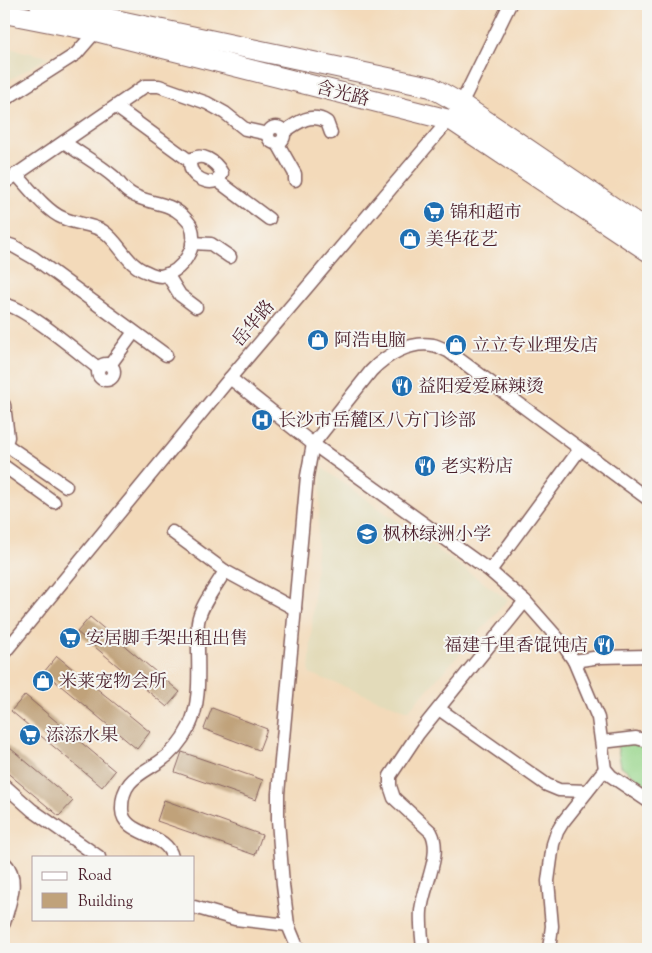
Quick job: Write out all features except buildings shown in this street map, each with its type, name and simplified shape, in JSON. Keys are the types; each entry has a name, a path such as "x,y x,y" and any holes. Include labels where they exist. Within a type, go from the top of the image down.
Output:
{"main road":[{"name":"含光路","path":"40,4 431,87 455,112 648,251"},
{"name":"含光路","path":"4,13 96,31 455,112 648,231"}],"street":[{"name":"岳华路","path":"4,653 230,378 455,112 510,4"},
{"path":"4,100 76,54 96,31"},
{"path":"4,183 145,86 159,86 207,103 225,113 245,128 268,134"},
{"path":"116,107 190,160 191,169 197,176 207,182 218,181 269,220"},
{"path":"284,132 298,122 310,118 318,118 327,122 331,133"},
{"path":"280,128 284,132 285,137 278,144 272,143 269,139 270,129 280,128"},
{"path":"16,174 36,196 61,218 101,230 112,238 133,264 145,272 160,276 172,273 185,261 192,243 191,226 181,214 172,208 145,202 130,194 114,177 64,142"},
{"path":"278,144 295,174 295,180"},
{"path":"190,160 193,157 199,156 208,158 218,165 222,173 218,181"},
{"path":"4,243 34,258 166,355"},
{"path":"192,243 211,244 230,257"},
{"path":"166,274 180,295 196,307"},
{"path":"4,305 9,305 33,318 104,367 134,332"},
{"path":"298,949 288,925 281,866 278,794 307,476 313,444 381,360 405,348 433,345 448,351 648,499"},
{"path":"230,378 313,444 490,571 525,601 562,643 574,661 598,718 605,769 611,776 648,801"},
{"path":"4,405 8,437 5,446 66,486"},
{"path":"490,571 580,449"},
{"path":"4,466 54,502"},
{"path":"172,532 225,571 295,609"},
{"path":"172,856 166,846 124,820 122,799 131,780 160,761 176,746 188,728 196,708 198,621 202,610 225,571"},
{"path":"424,949 420,912 424,889 436,846 434,838 426,827 394,798 390,786 390,776 418,734 525,601"},
{"path":"574,661 600,657 648,656"},
{"path":"439,709 547,785 558,790 586,791"},
{"path":"602,742 636,738 648,741"},
{"path":"550,949 552,926 548,881 557,832 586,791 605,769"},
{"path":"4,785 32,810 98,856"},
{"path":"4,862 13,874 13,884 4,923"},
{"path":"195,906 235,918 288,925"}],"shaded area":[{"path":"4,47 49,57 4,83"},
{"name":"枫林绿洲小学","path":"322,468 508,600 408,711 309,673"}],"green space":[{"path":"616,740 648,742 648,786 621,766"}],"place":[{"name":"锦和超市","path":"434,212"},
{"name":"美华花艺","path":"410,239"},
{"name":"阿浩电脑","path":"318,340"},
{"name":"立立专业理发店","path":"456,345"},
{"name":"益阳爱爱麻辣烫","path":"402,386"},
{"name":"长沙市岳麓区八方门诊部","path":"262,420"},
{"name":"老实粉店","path":"425,466"},
{"name":"枫林绿洲小学","path":"367,534"},
{"name":"安居脚手架出租出售","path":"70,638"},
{"name":"福建千里香馄饨店","path":"604,645"},
{"name":"米莱宠物会所","path":"43,681"},
{"name":"添添水果","path":"30,735"}]}
